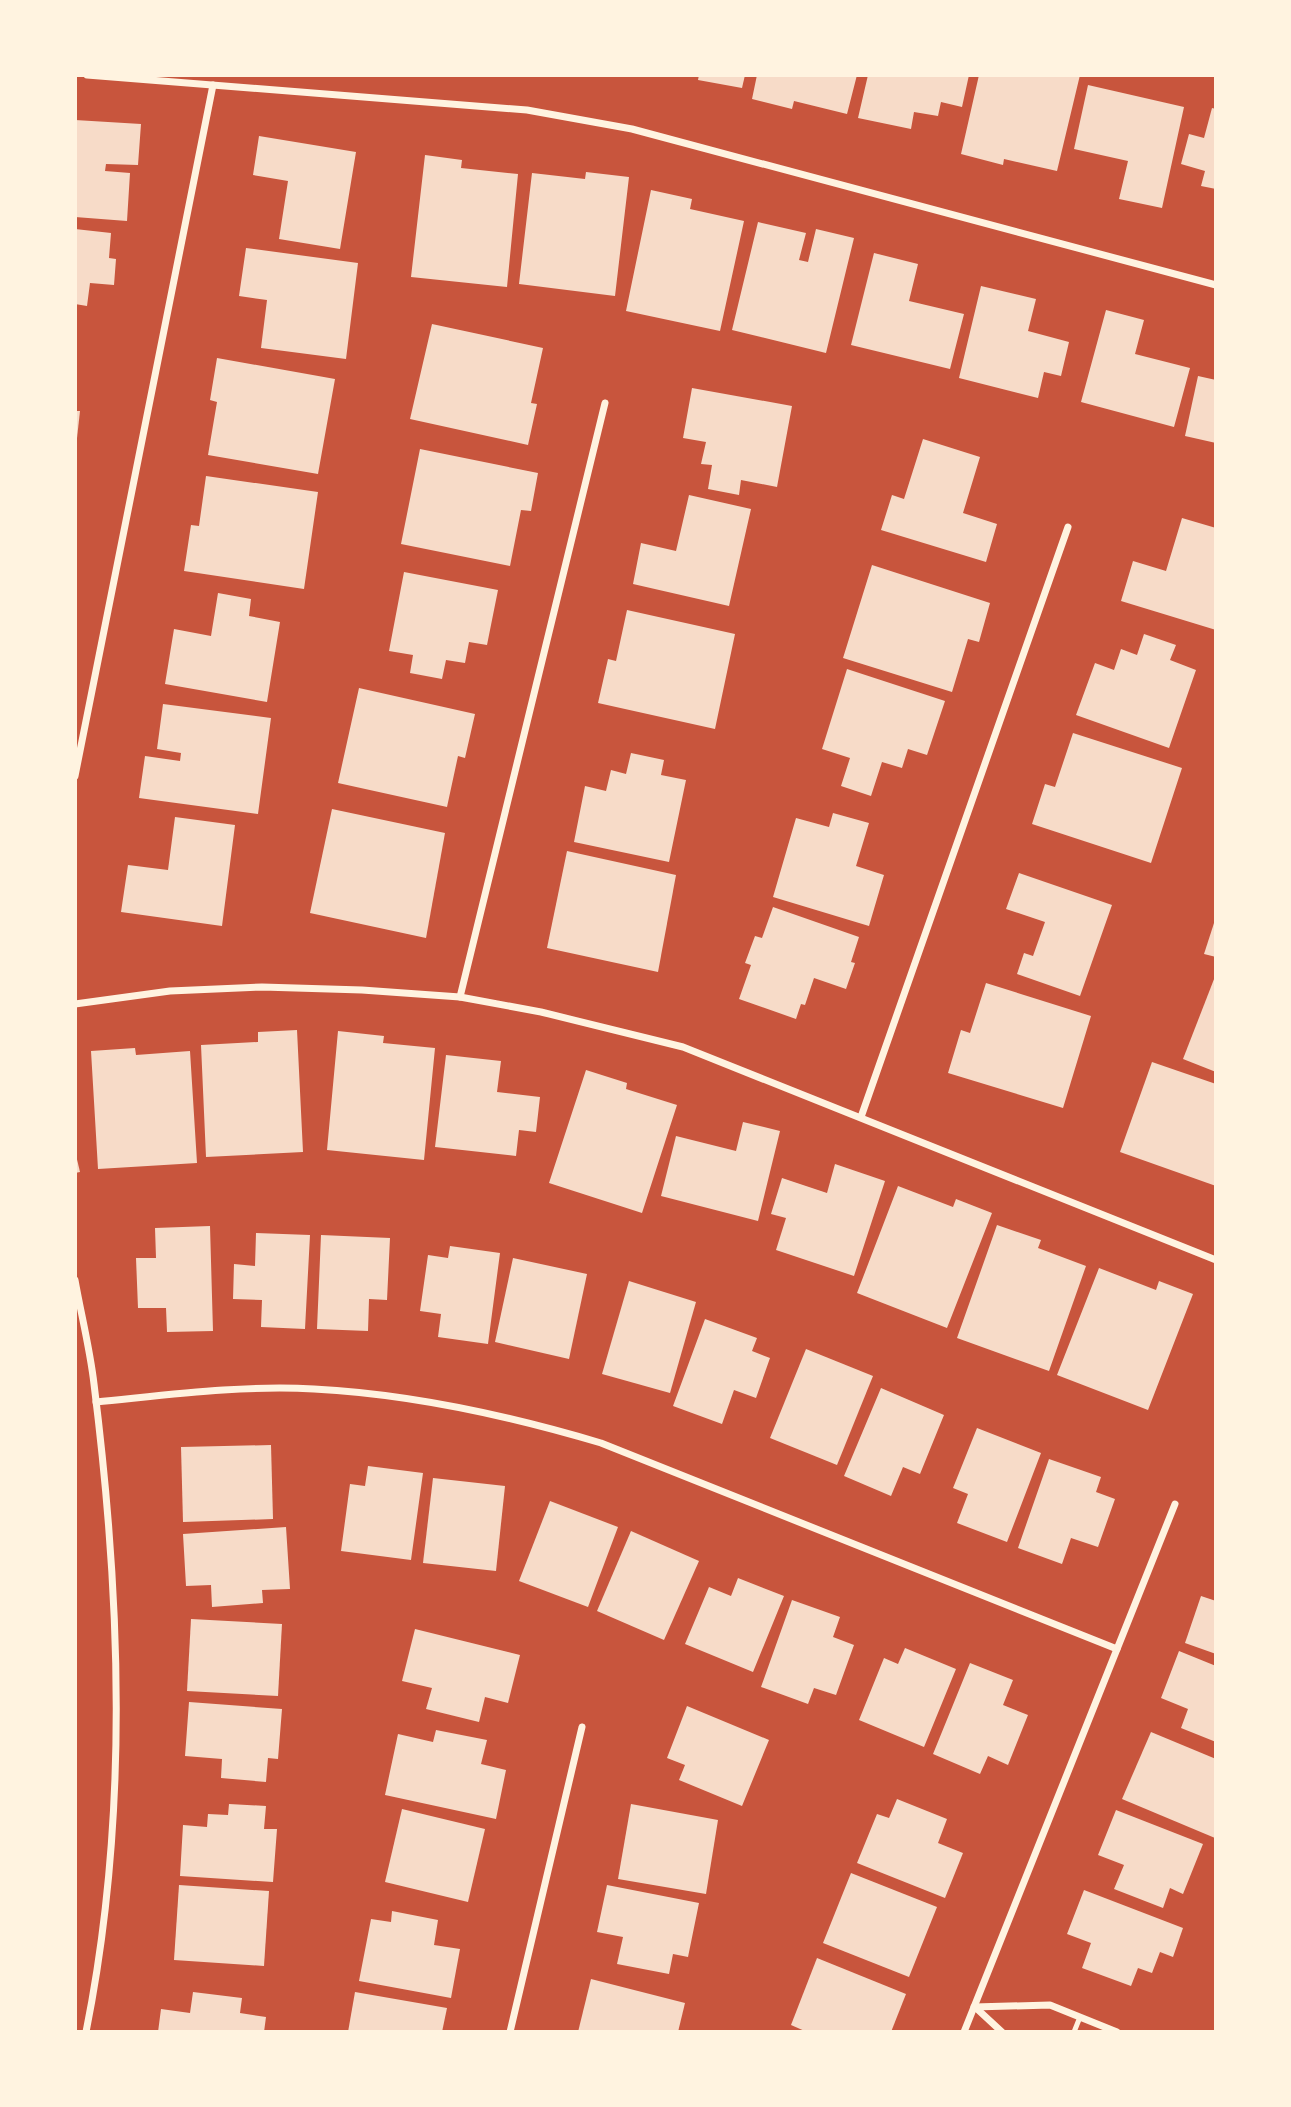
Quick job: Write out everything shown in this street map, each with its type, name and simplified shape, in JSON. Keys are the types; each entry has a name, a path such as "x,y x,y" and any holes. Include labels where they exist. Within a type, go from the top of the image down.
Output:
{"street":[{"path":"87,75 571,116 632,129 1216,285"},
{"path":"75,776 213,85"},
{"path":"460,997 605,403"},
{"path":"861,1117 1068,527"},
{"path":"75,1004 170,991 262,988 362,990 460,997 541,1012 683,1047 1216,1261"},
{"path":"75,1280 96,1402 113,1572 117,1733 115,1820 107,1909 86,2032"},
{"path":"96,1402 187,1392 312,1389 380,1395 527,1421 601,1443 1117,1648"},
{"path":"964,2032 1175,1504"},
{"path":"510,2032 582,1727"},
{"path":"974,2007 1051,2005 1117,2032"},
{"path":"974,2007 1002,2032"}],"lane":[{"path":"1074,2032 1080,2017"}],"building":[{"path":"699,75 745,75 742,88 698,80"},
{"path":"757,75 857,75 847,114 794,101 792,109 752,99"},
{"path":"868,75 969,75 962,107 941,102 938,116 914,112 911,129 858,118"},
{"path":"979,75 1080,75 1057,171 1004,159 1003,165 961,154"},
{"path":"1088,85 1184,107 1162,208 1119,199 1128,161 1074,149"},
{"path":"1212,108 1216,109 1216,189 1201,186 1205,171 1181,164 1189,134 1204,138"},
{"path":"75,120 141,124 138,165 106,164 105,171 130,173 127,221 75,217"},
{"path":"259,136 356,152 340,249 279,239 288,181 253,175"},
{"path":"425,155 462,160 461,168 518,174 507,287 411,277"},
{"path":"586,172 629,177 615,296 519,284 532,173 585,179"},
{"path":"651,190 692,199 690,209 744,221 720,331 626,311"},
{"path":"758,222 806,233 799,260 808,262 816,229 854,238 826,353 732,330"},
{"path":"75,229 111,233 109,258 116,259 114,285 90,283 87,306 75,304"},
{"path":"246,248 358,263 346,359 261,348 267,300 239,296"},
{"path":"874,253 918,264 909,301 964,314 950,369 851,345"},
{"path":"981,286 1036,299 1028,331 1069,342 1061,376 1044,372 1038,398 959,378"},
{"path":"1106,310 1144,320 1135,354 1190,368 1174,427 1081,402"},
{"path":"432,324 543,348 531,403 537,404 528,445 410,419"},
{"path":"217,358 335,379 318,474 208,455 217,402 210,400"},
{"path":"1198,376 1216,380 1216,443 1185,436"},
{"path":"692,388 792,406 777,487 741,480 739,495 708,489 712,465 701,464 706,442 683,438"},
{"path":"75,411 80,411 77,438 75,438"},
{"path":"923,439 980,457 963,513 997,524 986,562 881,530 892,495 904,499"},
{"path":"420,449 538,473 531,511 521,510 510,566 401,544"},
{"path":"206,476 318,492 304,589 184,571 191,525 199,526"},
{"path":"689,495 751,509 729,606 633,584 641,543 676,551"},
{"path":"1182,518 1216,528 1216,630 1121,601 1133,561 1166,571"},
{"path":"872,565 990,603 979,642 968,639 952,692 843,658"},
{"path":"404,572 498,590 487,645 469,642 465,663 446,660 442,679 410,673 413,655 389,651"},
{"path":"218,593 251,599 249,616 280,622 267,702 165,684 174,629 211,636"},
{"path":"627,610 735,634 715,729 598,703 608,659 616,661"},
{"path":"1144,634 1176,645 1170,660 1196,670 1169,748 1076,715 1095,663 1114,670 1121,649 1137,655"},
{"path":"847,669 945,701 927,755 908,749 902,768 882,762 871,796 841,786 850,758 822,749"},
{"path":"359,688 475,714 465,758 458,756 447,807 338,783"},
{"path":"163,704 271,718 258,814 139,798 145,756 180,761 181,753 157,749"},
{"path":"1073,733 1182,768 1151,863 1032,824 1045,784 1055,787"},
{"path":"631,753 664,760 661,775 686,780 669,862 574,842 585,786 606,791 611,770 626,774"},
{"path":"332,809 445,833 426,938 310,913"},
{"path":"833,813 869,823 856,866 884,875 869,926 773,897 796,818 829,827"},
{"path":"175,817 235,825 222,926 121,912 128,865 168,870"},
{"path":"567,851 676,875 658,972 547,948"},
{"path":"1019,873 1112,905 1080,996 1017,974 1024,953 1033,956 1045,922 1006,909"},
{"path":"773,907 859,937 851,962 855,963 846,989 814,978 805,1005 801,1004 796,1019 739,999 751,965 745,963 755,936 762,938"},
{"path":"1216,920 1216,957 1204,954"},
{"path":"1216,974 1216,1072 1183,1059"},
{"path":"986,983 1091,1016 1063,1108 948,1073 961,1030 970,1033"},
{"path":"297,1030 303,1152 206,1157 201,1045 258,1042 258,1032"},
{"path":"338,1031 384,1036 383,1043 435,1048 424,1160 327,1150"},
{"path":"135,1048 136,1055 190,1051 197,1163 98,1169 91,1051"},
{"path":"446,1055 501,1061 497,1092 540,1097 536,1132 519,1130 516,1156 435,1147"},
{"path":"1152,1062 1216,1084 1216,1186 1120,1152"},
{"path":"586,1070 627,1083 626,1089 677,1105 642,1213 549,1183"},
{"path":"743,1122 780,1131 758,1221 661,1196 676,1136 736,1151"},
{"path":"75,1151 80,1172 75,1173"},
{"path":"835,1164 885,1181 854,1276 776,1250 786,1218 771,1214 782,1178 827,1193"},
{"path":"898,1186 953,1207 956,1199 992,1213 947,1328 857,1293"},
{"path":"997,1225 1041,1240 1038,1248 1086,1266 1049,1371 957,1338"},
{"path":"210,1226 213,1331 167,1332 166,1308 138,1308 136,1258 156,1258 155,1228"},
{"path":"256,1233 310,1235 305,1329 261,1327 262,1300 233,1299 234,1264 255,1266"},
{"path":"321,1235 390,1238 387,1300 369,1299 368,1331 317,1329"},
{"path":"450,1246 500,1253 488,1344 438,1337 441,1314 420,1311 428,1255 448,1258"},
{"path":"513,1258 587,1274 569,1359 495,1342"},
{"path":"1099,1268 1156,1290 1159,1281 1193,1294 1148,1410 1057,1375"},
{"path":"629,1281 696,1302 670,1393 602,1374"},
{"path":"705,1319 757,1338 752,1351 770,1358 756,1398 734,1390 722,1424 673,1406"},
{"path":"806,1349 873,1376 837,1465 770,1438"},
{"path":"881,1388 944,1415 920,1474 903,1467 891,1496 844,1476"},
{"path":"977,1428 1041,1453 1007,1542 957,1523 968,1494 953,1488"},
{"path":"271,1445 273,1519 183,1522 181,1447"},
{"path":"1049,1459 1101,1477 1096,1492 1115,1499 1098,1547 1071,1538 1062,1564 1018,1548"},
{"path":"368,1466 423,1473 411,1560 341,1551 350,1484 365,1486"},
{"path":"433,1478 505,1486 496,1571 423,1563"},
{"path":"550,1501 618,1527 588,1607 519,1581"},
{"path":"286,1527 290,1589 262,1590 263,1603 212,1607 211,1585 186,1586 183,1534"},
{"path":"631,1531 699,1561 664,1640 597,1611"},
{"path":"738,1578 784,1596 753,1672 685,1644 709,1587 731,1596"},
{"path":"1201,1596 1216,1601 1216,1654 1185,1643"},
{"path":"792,1600 840,1617 833,1637 854,1645 836,1695 814,1688 808,1704 761,1687"},
{"path":"191,1619 282,1624 278,1696 187,1691"},
{"path":"415,1629 520,1655 508,1703 485,1697 479,1722 426,1709 432,1688 402,1681"},
{"path":"905,1648 956,1669 924,1747 859,1720 884,1658 898,1664"},
{"path":"1179,1651 1216,1666 1216,1742 1181,1728 1188,1709 1161,1698"},
{"path":"970,1663 1013,1680 1003,1705 1028,1715 1008,1765 988,1756 980,1774 933,1754"},
{"path":"189,1702 282,1709 278,1759 268,1758 266,1782 221,1778 222,1759 185,1756"},
{"path":"687,1706 769,1740 742,1806 679,1780 685,1765 667,1758"},
{"path":"436,1730 487,1740 481,1764 506,1770 496,1819 385,1795 398,1734 433,1742"},
{"path":"1151,1732 1216,1759 1215,1838 1122,1799"},
{"path":"897,1799 947,1819 938,1843 963,1853 945,1898 857,1863 877,1814 889,1818"},
{"path":"229,1804 266,1806 264,1829 277,1829 273,1882 180,1876 183,1825 207,1827 208,1814 228,1815"},
{"path":"631,1804 718,1820 706,1894 618,1879"},
{"path":"402,1809 485,1829 468,1902 385,1882"},
{"path":"1116,1810 1203,1844 1183,1894 1170,1888 1163,1908 1114,1889 1124,1865 1098,1855"},
{"path":"851,1873 937,1907 909,1977 823,1943"},
{"path":"179,1885 269,1891 264,1966 174,1960"},
{"path":"607,1885 699,1903 688,1957 673,1954 669,1974 617,1964 623,1937 597,1932"},
{"path":"1084,1890 1183,1928 1173,1957 1160,1952 1152,1973 1138,1968 1131,1986 1082,1968 1091,1943 1067,1934"},
{"path":"392,1911 438,1920 434,1945 460,1949 451,1998 359,1981 371,1919 391,1922"},
{"path":"817,1958 906,1994 891,2032 807,2032 791,2025"},
{"path":"591,1979 685,2003 678,2032 578,2032"},
{"path":"193,1992 242,1998 240,2013 266,2017 264,2032 158,2032 161,2009 190,2013"},
{"path":"355,1992 447,2008 442,2032 348,2032"}]}
